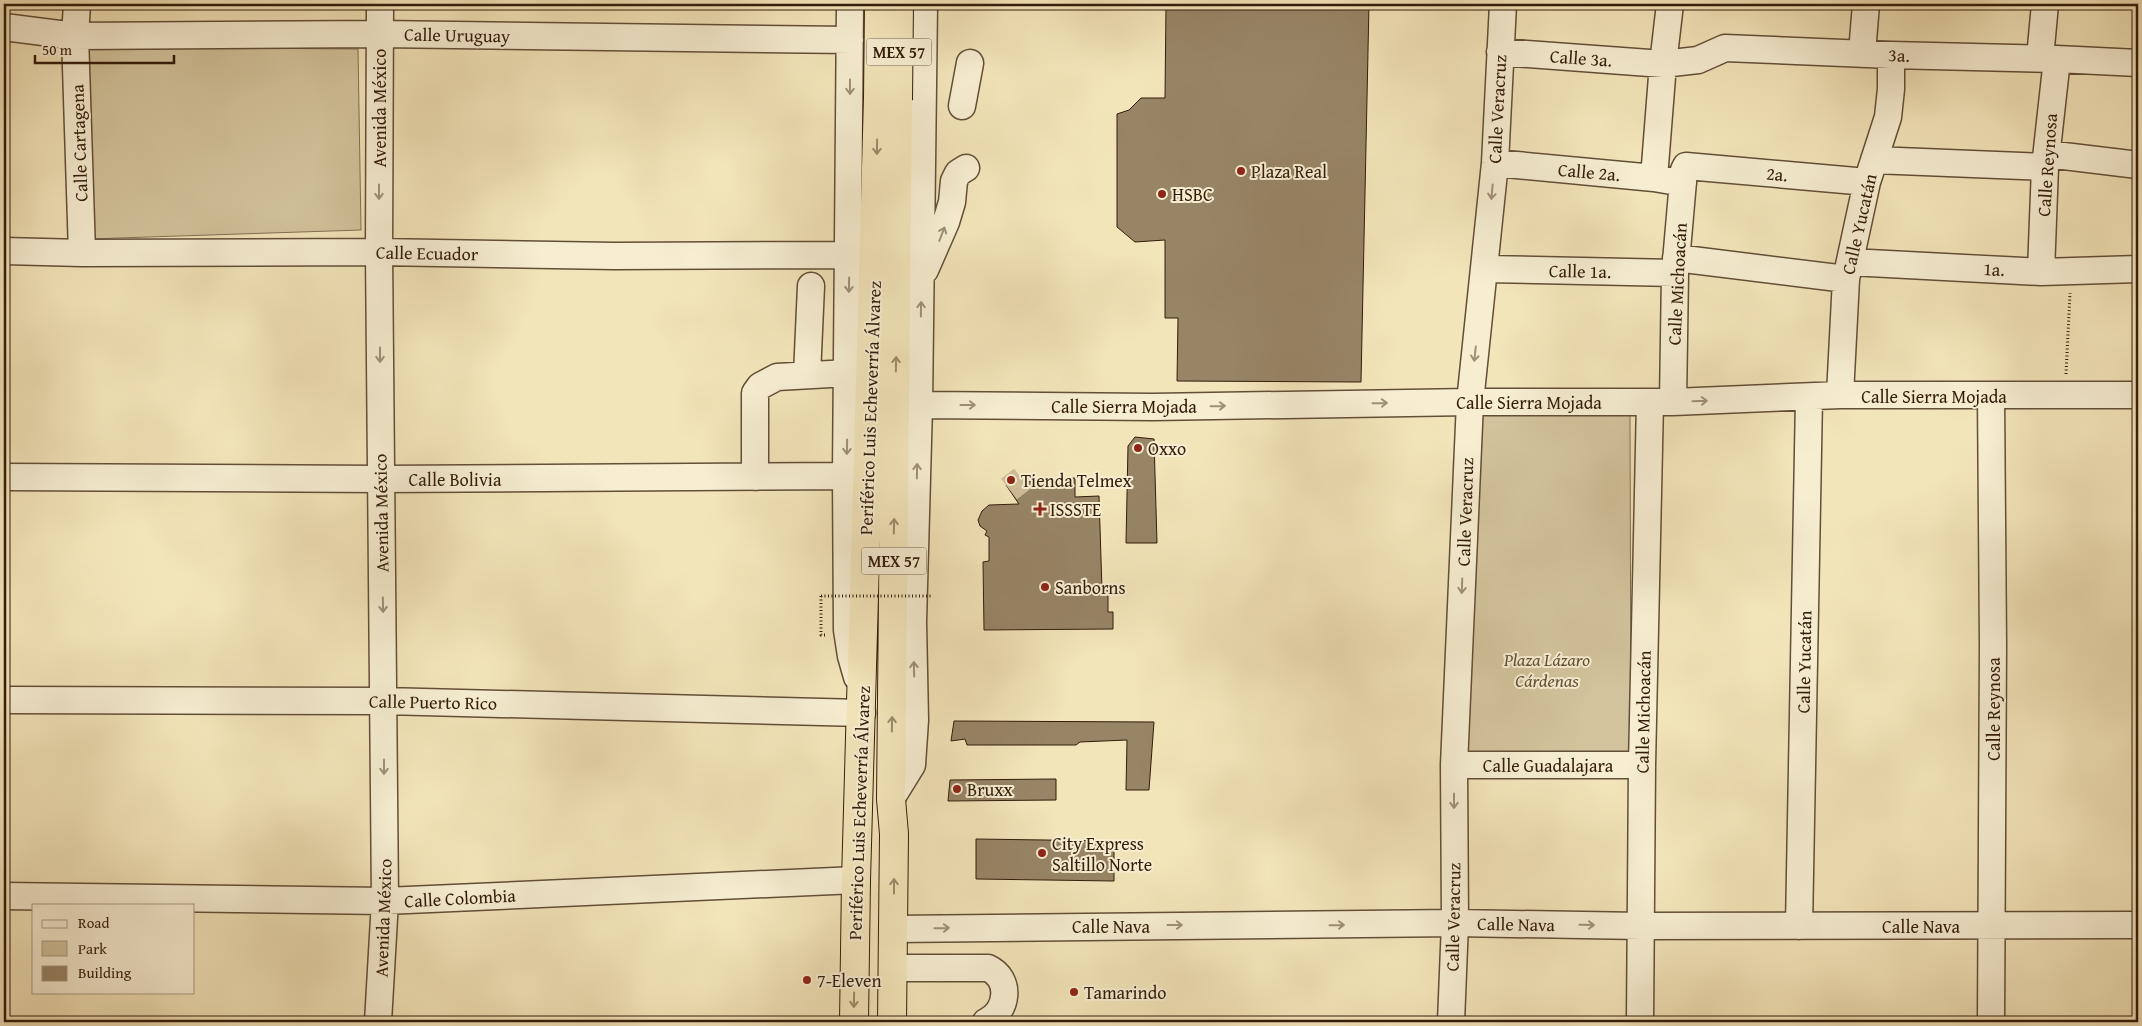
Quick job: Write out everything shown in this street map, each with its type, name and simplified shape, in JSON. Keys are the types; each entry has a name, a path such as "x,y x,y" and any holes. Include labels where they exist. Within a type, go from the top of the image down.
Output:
{"highway":[{"name":"Periférico Luis Echeverría Álvarez","path":"854,1022 856,880 862,704 900,99 879,4"},
{"name":"Periférico Luis Echeverría Álvarez","path":"892,1022 894,834 891,799 900,4"}],"street":[{"name":"Calle Cartagena","path":"77,4 75,36 82,253"},
{"name":"Avenida México","path":"378,1022 385,901 379,252 380,4"},
{"path":"850,4 850,255 846,476 847,630 862,704"},
{"path":"864,4 864,49 868,62 886,82 906,94 900,99"},
{"path":"891,799 912,765 915,720 913,622 921,278 900,99 924,4"},
{"name":"Calle Veracruz","path":"1451,1022 1455,923 1454,764 1470,402 1495,163 1503,4"},
{"path":"1654,178 1670,4"},
{"path":"1862,53 1866,4"},
{"name":"Calle Reynosa","path":"2041,272 2048,58 2045,4"},
{"name":"Calle Uruguay","path":"4,27 75,36 380,34 850,40"},
{"name":"3a.","path":"1663,64 1698,60 1725,48 1891,55 2048,58 2138,63"},
{"name":"Calle 3a.","path":"1500,52 1663,64"},
{"name":"Calle Yucatán","path":"1840,395 1848,271 1871,171 1888,117 1891,89 1891,55"},
{"path":"962,106 970,63"},
{"name":"2a.","path":"1685,174 1871,171 2046,161 2138,165"},
{"name":"Calle 2a.","path":"1495,163 1654,178 1685,174"},
{"path":"921,278 944,229 952,202 954,181 958,173 966,168"},
{"name":"Calle Michoacán","path":"1640,1022 1642,765 1661,402 1685,174"},
{"name":"Calle Ecuador","path":"4,250 82,253 379,252 614,256 850,255"},
{"name":"1a.","path":"1676,266 1848,271 2041,272 2138,269"},
{"name":"Calle 1a.","path":"1485,269 1676,266"},
{"path":"807,375 811,286"},
{"path":"755,477 755,394 760,386 767,381 777,378 848,373"},
{"name":"Calle Sierra Mojada","path":"919,405 1153,407 1470,402 1661,402 1809,398 1840,395 2138,395"},
{"name":"Calle Reynosa","path":"1991,396 1993,635 1991,1022"},
{"name":"Calle Yucatán","path":"1798,926 1809,398"},
{"name":"Calle Bolivia","path":"4,477 381,480 846,476"},
{"name":"Calle Puerto Rico","path":"4,700 862,704"},
{"name":"Calle Guadalajara","path":"1454,764 1642,765"},
{"name":"Calle Colombia","path":"4,896 385,901 856,880"},
{"name":"Calle Nava","path":"894,929 1455,923 1641,926 2138,925"},
{"path":"893,968 988,968 997,972 1003,981 1002,1008 995,1018 986,1022"}],"path":[{"path":"2065,395 2071,270"},
{"path":"822,596 934,596"}],"green space":[{"path":"85,47 358,49 361,230 88,239"},
{"name":"Plaza Lázaro Cárdenas","path":"1630,414 1631,753 1462,754 1469,415"}],"building":[{"name":"Plaza Real","path":"1166,4 1369,4 1361,382 1177,381 1178,318 1165,318 1165,240 1135,242 1117,227 1117,114 1129,110 1141,98 1165,98"},
{"path":"1135,437 1154,439 1157,543 1126,543 1128,446"},
{"name":"Sanborns","path":"1018,476 1026,482 1075,478 1075,497 1099,496 1102,590 1108,590 1108,612 1113,612 1113,629 984,630 983,562 989,561 989,537 985,535 987,531 980,526 978,520 982,511 989,505 1019,504 1006,485"},
{"path":"954,721 1154,722 1149,790 1126,790 1127,740 1080,742 1076,745 967,745 965,739 951,741"},
{"path":"1056,779 1056,800 948,801 950,780"},
{"path":"976,839 1114,841 1114,881 976,879"}],"tunnel":[{"path":"1009,489 1022,479"}],"place":[{"name":"Plaza Real","path":"1241,171"},
{"name":"HSBC","path":"1162,194"},
{"name":"Oxxo","path":"1138,448"},
{"name":"Tienda Telmex","path":"1011,480"},
{"name":"ISSSTE","path":"1040,509"},
{"name":"Sanborns","path":"1045,587"},
{"name":"Bruxx","path":"957,789"},
{"name":"City Express Saltillo Norte","path":"1042,853"},
{"name":"7-Eleven","path":"807,980"},
{"name":"Tamarindo","path":"1074,992"}]}
